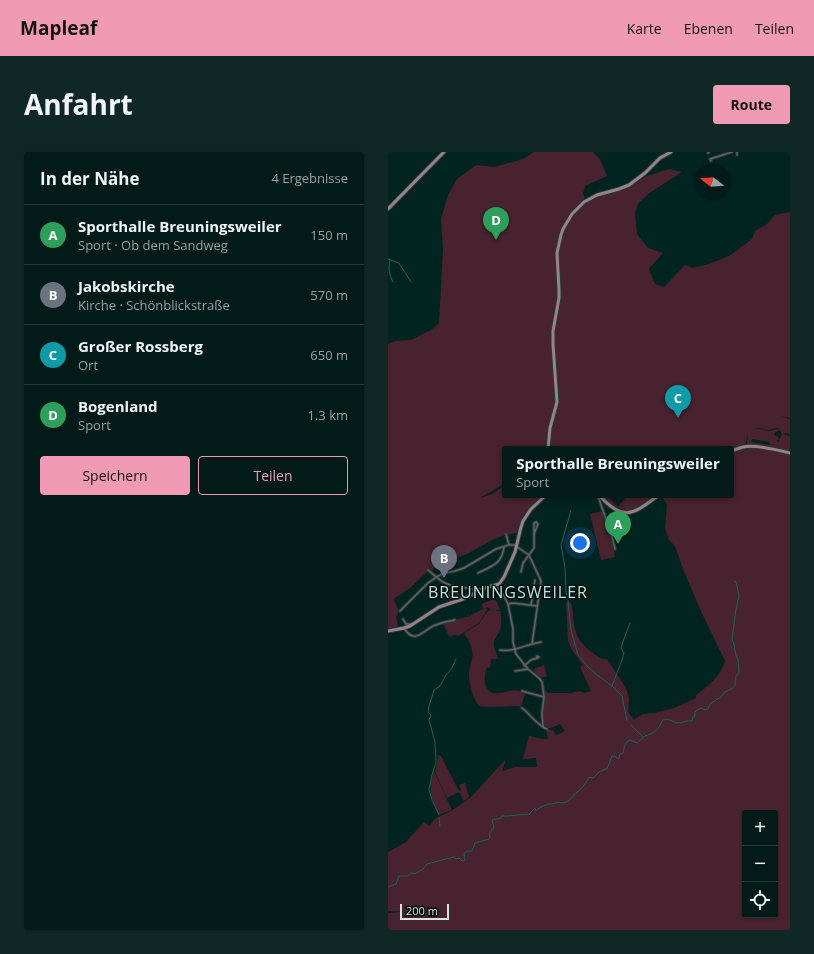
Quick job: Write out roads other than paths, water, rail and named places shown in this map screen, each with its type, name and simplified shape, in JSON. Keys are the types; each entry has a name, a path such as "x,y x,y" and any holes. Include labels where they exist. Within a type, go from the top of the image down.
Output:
{"street":[{"path":"388,209 444,152"},
{"path":"711,161 710,159 728,152 732,152"},
{"path":"548,446 550,428 557,402 553,327 560,290 557,253 561,235 572,214 584,202 597,195 629,185 660,158 670,153"},
{"path":"734,450 748,446 790,453"},
{"path":"388,631 413,625 439,606 463,599 499,584 504,577 517,546 523,521 531,508 543,498"},
{"path":"599,498 615,548"},
{"path":"601,498 609,505 626,514 637,510 655,498"},
{"path":"521,572 523,563 534,547 534,534 534,524 536,522 538,524 534,534"},
{"path":"506,534 509,545"},
{"path":"400,611 428,583 436,578 445,573 459,570 496,548 514,545 529,555 541,580 532,644"},
{"path":"478,573 498,562 504,547"},
{"path":"428,570 436,578 448,584 471,588 477,592"},
{"path":"531,605 534,580"},
{"path":"495,586 502,592 508,604 513,629 514,650 524,666 540,679 543,686 543,727"},
{"path":"508,604 514,603 538,606"},
{"path":"403,619 406,624 413,625"},
{"path":"404,628 409,634 418,636 433,626 455,620"},
{"path":"500,650 514,650 541,642"},
{"path":"524,666 531,660 542,655"},
{"path":"515,671 528,669"},
{"path":"522,691 544,697"},
{"path":"522,708 536,723 547,730"}],"waterway":[{"path":"388,259 399,263 411,282"},
{"path":"390,260 389,271 393,282"},
{"path":"568,600 561,545 571,510"},
{"path":"388,887 396,884 399,876 407,876 411,873 415,874 423,869 427,864 454,857 464,861 464,854 467,851 472,851 475,843 489,839 489,834 494,827 492,820 501,818 502,816 530,814 535,808 536,811 548,804 567,802 580,790 590,777 593,778 600,771 607,769 612,756 619,759 620,754 623,753 625,745 628,741 630,740 637,743 645,736 652,733 657,729 662,721 667,719 676,723 692,721 697,710 702,708 705,710 708,709 710,704 720,698 725,692 733,688 735,685 736,676 739,673 738,659 732,639 739,596 736,582 734,581"},
{"path":"568,601 571,630 578,655 588,667 622,696 627,720"},
{"path":"621,648 630,623"},
{"path":"612,686 624,653 621,648"},
{"path":"439,815 429,789 436,762 435,742 429,720 431,715 428,712 434,690 440,686 456,659"},
{"path":"631,725 643,737"},
{"path":"439,818 440,826"}],"place":[{"name":"Bogenland","path":"496,240"},
{"name":"Großer Rossberg","path":"678,418"},
{"name":"Sporthalle Breuningsweiler","path":"618,544"},
{"name":"Jakobskirche","path":"444,578"}],"district":[{"name":"BREUNINGSWEILER","path":"508,592"}]}
